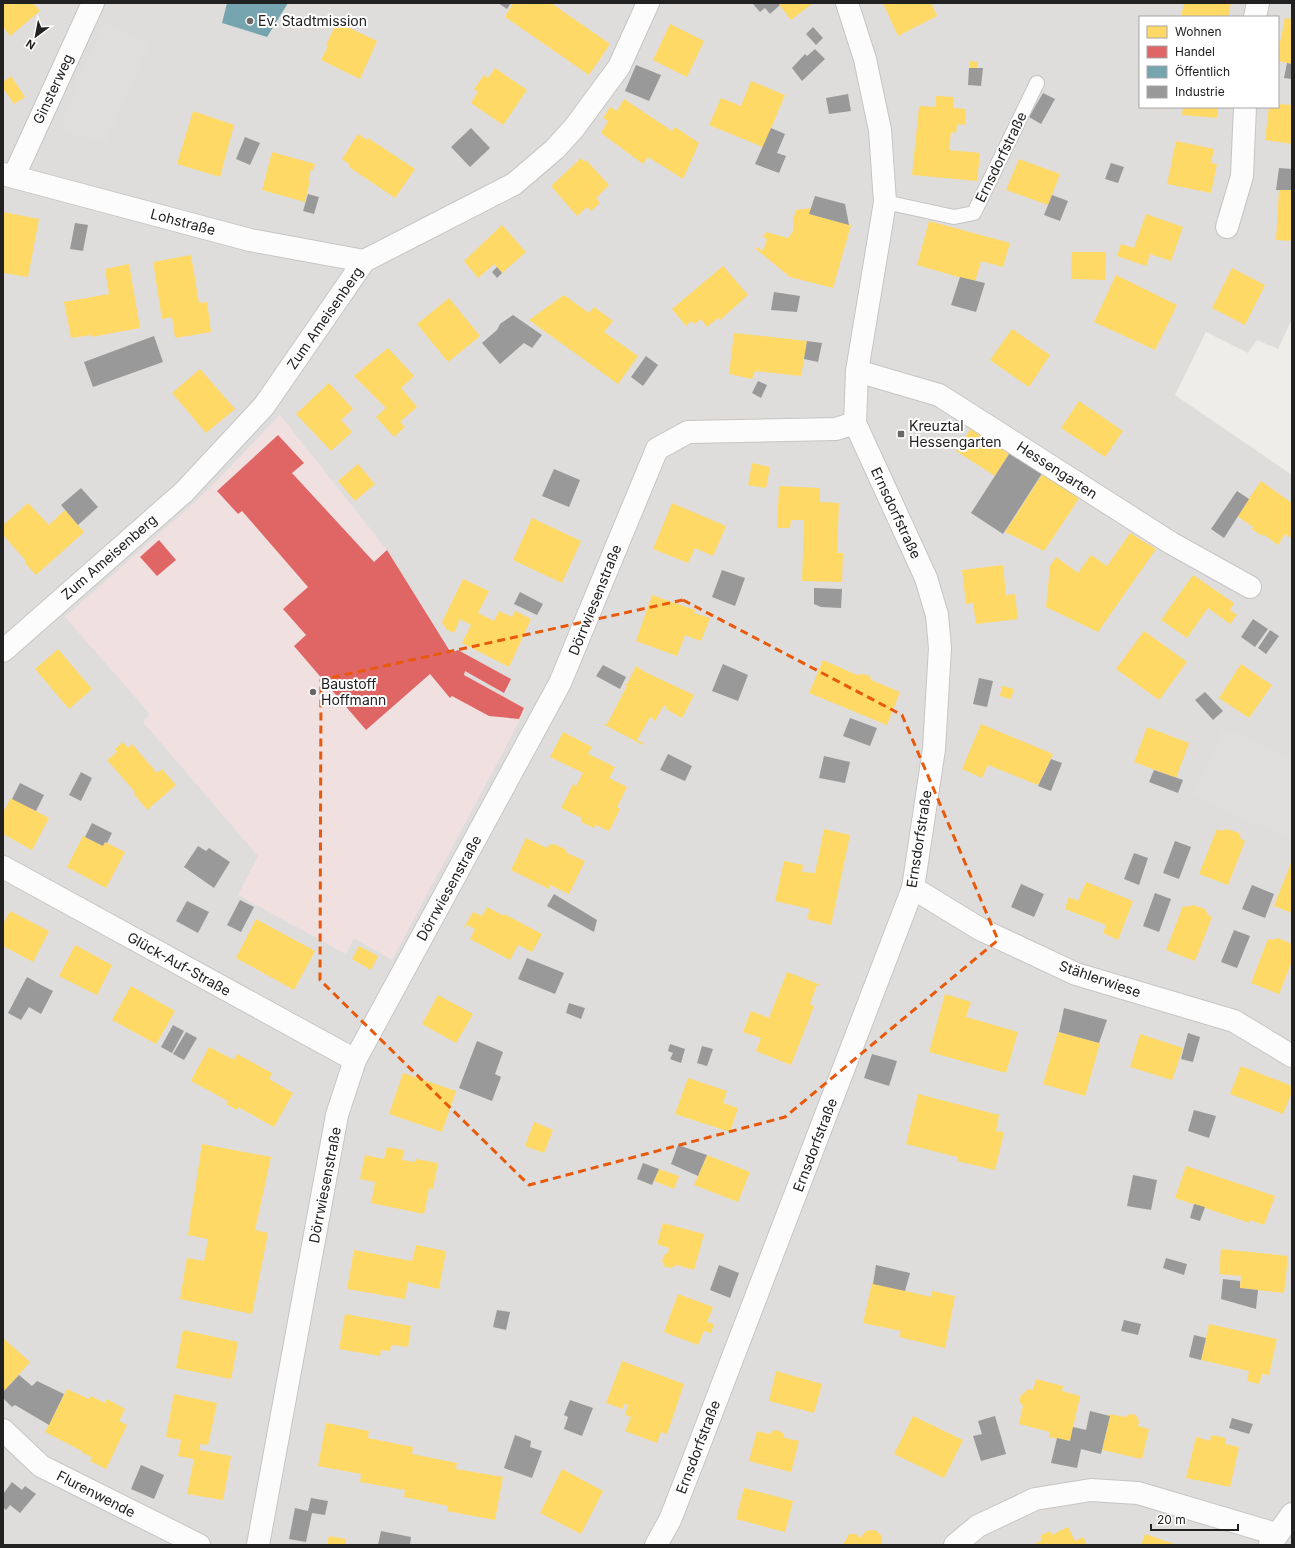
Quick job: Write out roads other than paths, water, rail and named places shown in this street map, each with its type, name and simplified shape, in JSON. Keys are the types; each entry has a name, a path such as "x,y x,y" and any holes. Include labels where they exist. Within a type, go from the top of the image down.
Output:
{"street":[{"name":"Ginsterweg","path":"8,175 93,3"},
{"name":"Zum Ameisenberg","path":"3,651 184,492 264,406 364,261 514,184 555,150 574,128 618,66 648,3"},
{"name":"Ernsdorfstraße","path":"656,1545 670,1520 694,1461 913,888 934,749 940,648 937,615 926,578 855,423 857,371 885,202 880,130 865,59 847,3"},
{"path":"1255,16 1258,3"},
{"path":"1227,227 1242,176 1245,108"},
{"name":"Lohstraße","path":"8,175 250,240 364,261"},
{"name":"Hessengarten","path":"857,371 939,395 1171,543 1250,587"},
{"name":"Dörrwiesenstraße","path":"258,1545 337,1115 355,1060 560,683 657,449 688,432 836,429 855,423"},
{"name":"Glück-Auf-Straße","path":"3,867 355,1060"},
{"name":"Stählerwiese","path":"913,888 980,929 1076,974 1234,1021 1292,1056"},
{"name":"Flurenwende","path":"3,1430 41,1466 199,1545"},
{"path":"955,1545 978,1526 1035,1499 1091,1490 1138,1493 1273,1539 1292,1514"}],"lane":[{"name":"Ernsdorfstraße","path":"885,202 954,217 974,213 1037,83"}],"place":[{"name":"Ev. Stadtmission","path":"250,21"},
{"name":"Kreuztal Hessengarten","path":"901,434"},
{"name":"Baustoff Hoffmann","path":"313,692"}]}
